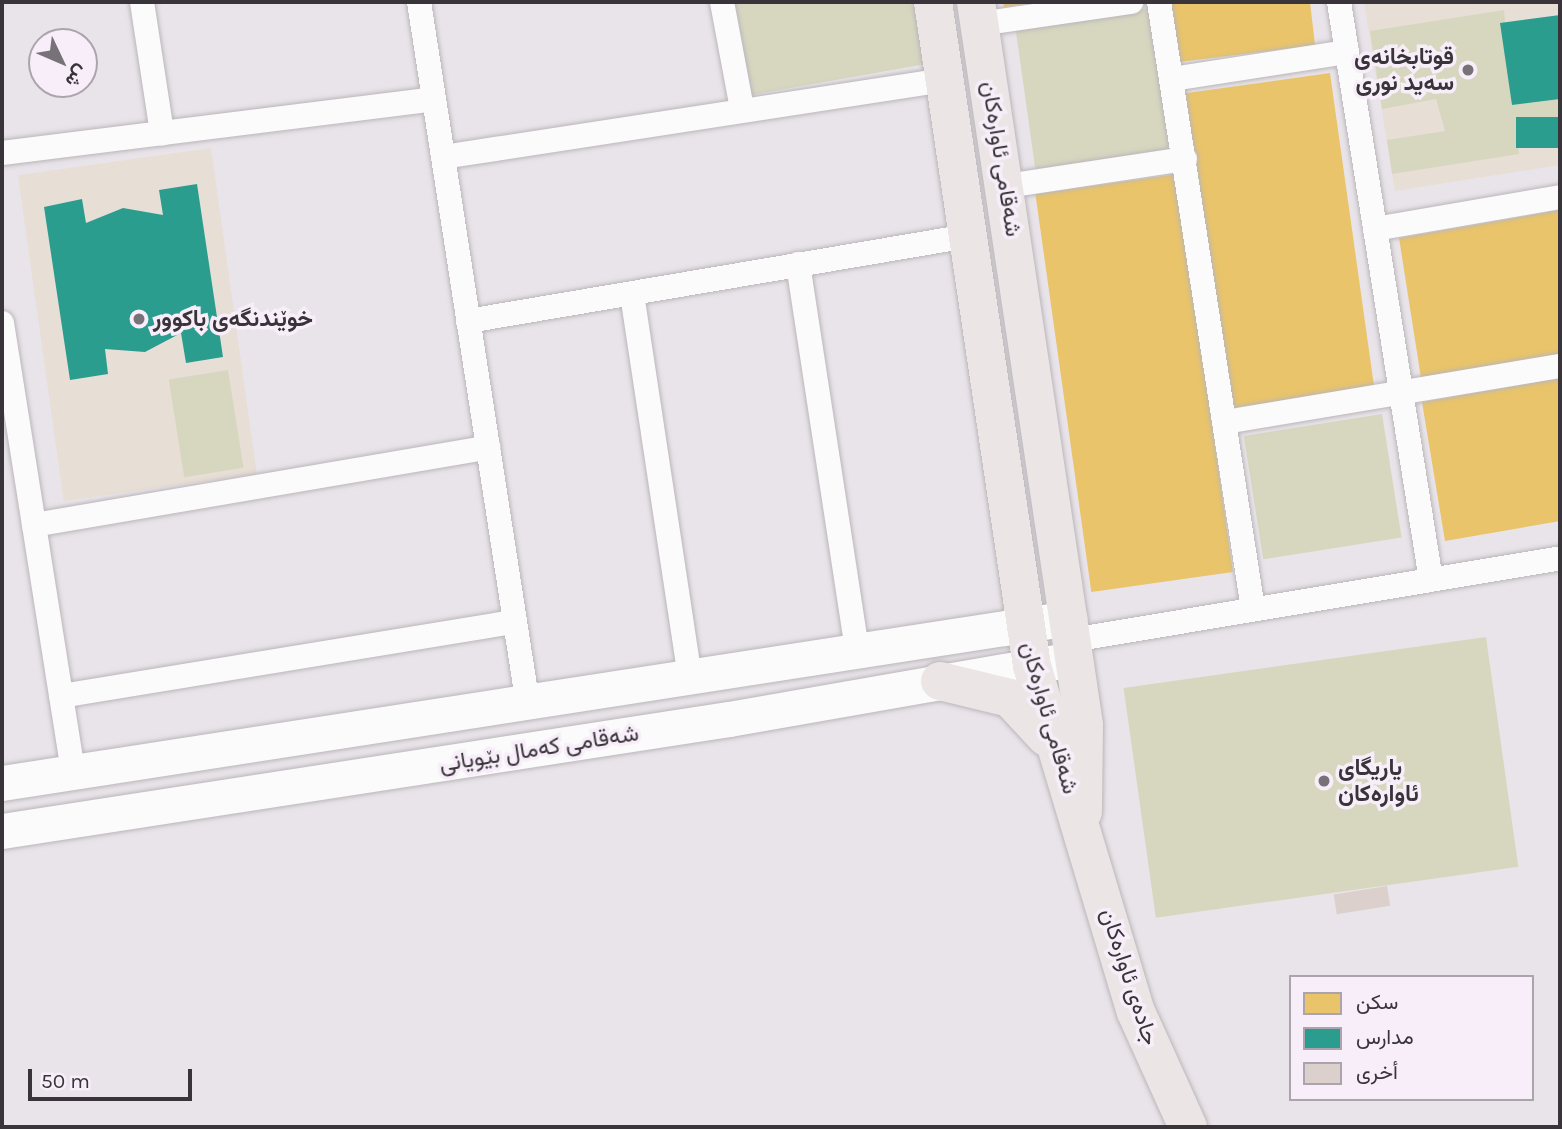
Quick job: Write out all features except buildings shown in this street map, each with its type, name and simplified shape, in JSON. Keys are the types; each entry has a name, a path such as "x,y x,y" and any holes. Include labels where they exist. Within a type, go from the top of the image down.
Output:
{"main road":[{"name":"شەقامی ئاوارەکان","path":"933,2 1023,625 1054,749 1082,821"},
{"name":"شەقامی ئاوارەکان","path":"978,13 1006,186 1086,749 1082,821"},
{"path":"2,783 527,699 691,678 1023,625 1071,639"},
{"path":"961,637 954,678 1010,698 1054,749"},
{"name":"شەقامی کەمال بێویانی","path":"2,831 1032,666 1071,639"},
{"name":"جادەی ئاوارەکان","path":"1082,821 1136,1012 1188,1127"}],"street":[{"path":"142,2 162,133"},
{"path":"419,2 527,699"},
{"path":"722,2 742,109"},
{"path":"978,13 1131,2"},
{"path":"1159,2 1253,609"},
{"path":"1339,2 1431,580"},
{"path":"1172,79 1347,52"},
{"path":"443,158 742,109 946,80"},
{"path":"2,153 434,99"},
{"path":"1006,186 1185,159"},
{"path":"1375,229 1560,197"},
{"path":"468,321 968,236"},
{"path":"798,264 857,651"},
{"path":"632,294 691,678"},
{"path":"3,334 73,772"},
{"path":"1224,422 1401,390 1560,366"},
{"path":"34,525 488,447"},
{"path":"1071,639 1560,558"},
{"path":"61,696 515,622"}],"shaded area":[{"name":"قوتابخانەی سەید نوری","path":"1364,2 1560,2 1560,165 1395,191"},
{"name":"خوێندنگەی باکوور","path":"211,148 257,474 64,501 18,175"}],"green space":[{"path":"735,2 915,2 926,64 751,95"},
{"path":"1152,8 1172,150 1035,169 1015,27"},
{"path":"1504,10 1512,105 1560,99 1560,117 1516,123 1519,154 1392,174 1387,140 1445,131 1436,99 1382,109 1370,31"},
{"path":"228,370 243,468 184,477 169,379"},
{"path":"1382,414 1402,537 1263,559 1244,436"},
{"name":"یاریگای ئاوارەکان","path":"1486,637 1518,867 1156,918 1124,688"}],"place":[{"name":"قوتابخانەی سەید نوری","path":"1468,70"},
{"name":"خوێندنگەی باکوور","path":"139,319"},
{"name":"یاریگای ئاوارەکان","path":"1324,781"}]}
